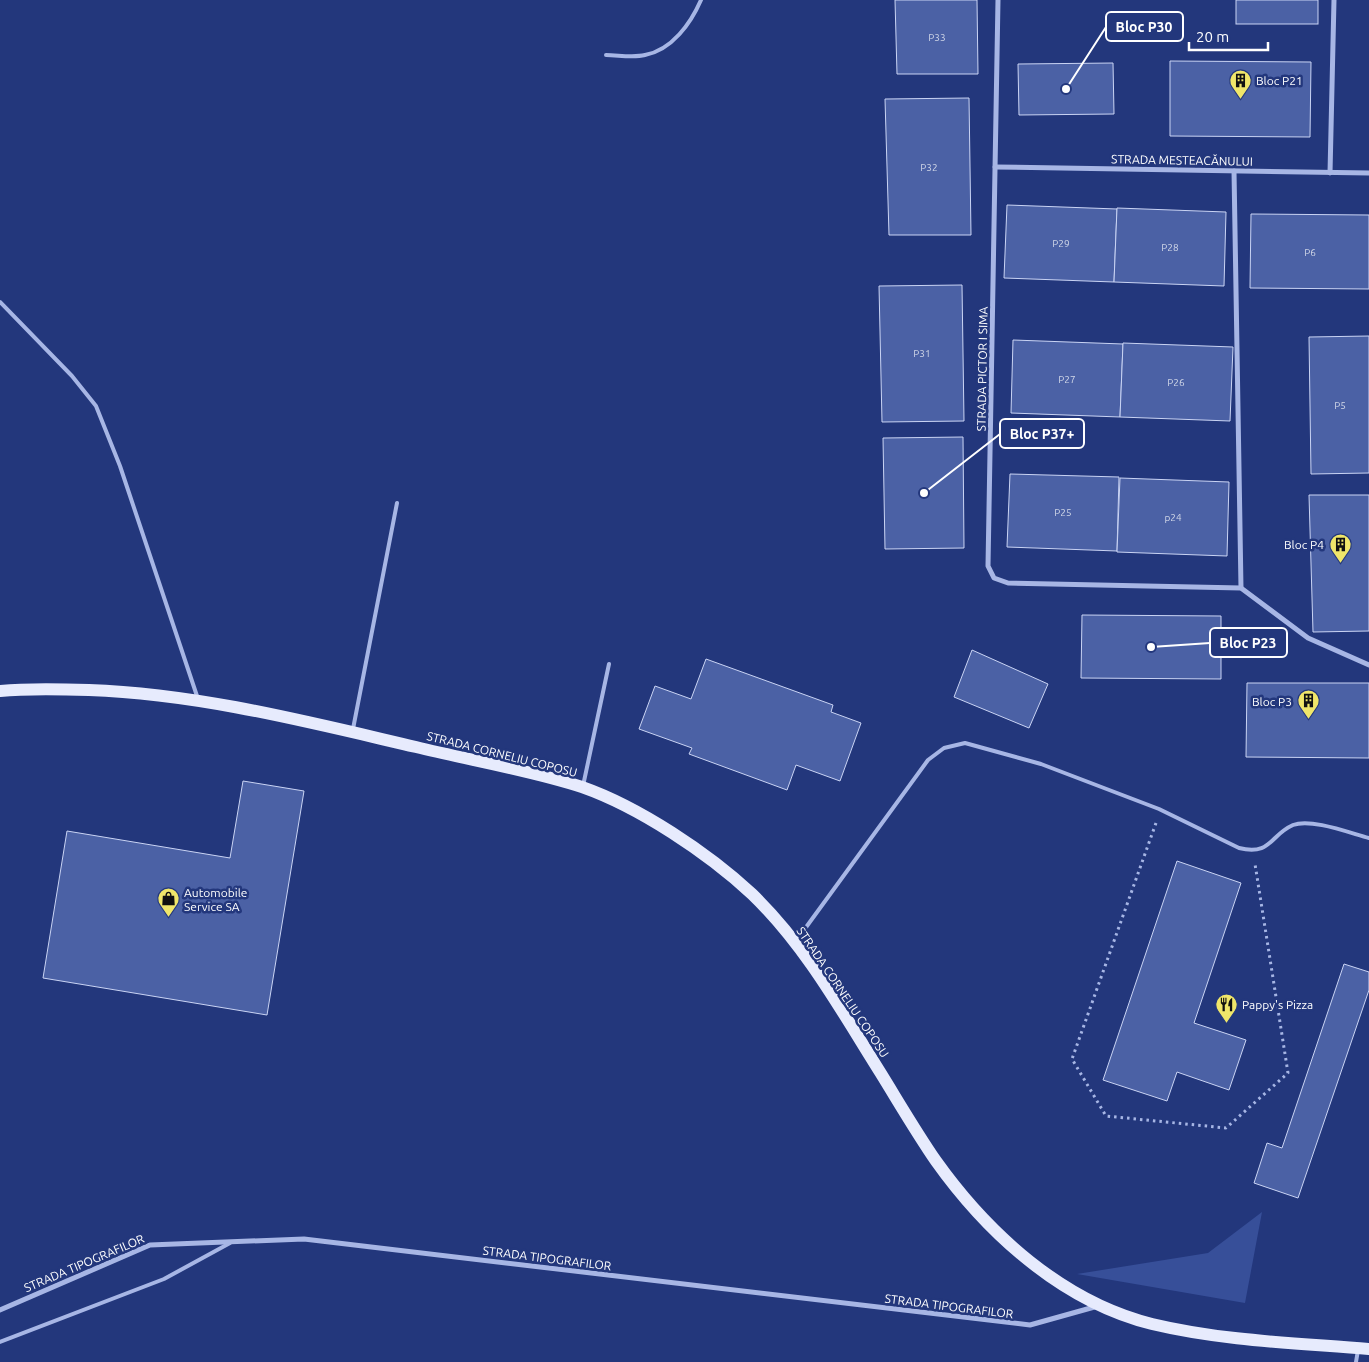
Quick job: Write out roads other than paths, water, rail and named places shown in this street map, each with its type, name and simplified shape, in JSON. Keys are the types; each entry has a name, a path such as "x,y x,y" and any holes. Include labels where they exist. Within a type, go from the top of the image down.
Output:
{"main road":[{"name":"STRADA CORNELIU COPOSU","path":"0,691 62,689 114,691 198,700 352,732 583,788 646,817 724,870 754,896 796,942 937,1162 969,1202 1007,1242 1047,1276 1101,1306 1148,1323 1215,1336 1364,1348"}],"street":[{"name":"STRADA PICTOR I SIMA","path":"998,0 988,566 994,578 1008,583 1241,588"},
{"path":"1330,173 1334,0"},
{"name":"STRADA MESTEACĂNULUI","path":"995,167 1369,173"},
{"path":"1234,171 1241,588 1308,638 1369,665"},
{"name":"STRADA TIPOGRAFILOR","path":"0,1310 150,1245 304,1239 1030,1326 1101,1306"}],"lane":[{"path":"606,55 646,55 673,43 695,13 701,0"},
{"path":"0,302 72,376 96,406 120,466 198,700"},
{"path":"352,732 398,503"},
{"path":"583,788 609,664"},
{"path":"796,942 928,760 944,748 965,743 1041,764 1159,809 1239,848 1253,851 1264,847 1294,825 1311,823 1369,838"},
{"path":"0,1342 164,1279 234,1241"},
{"path":"1356,1362 1364,1348"}],"place":[{"name":"Bloc P30","path":"1066,89"},
{"name":"Bloc P21","path":"1240,99"},
{"name":"Bloc P37+","path":"924,493"},
{"name":"Bloc P4","path":"1340,563"},
{"name":"Bloc P23","path":"1151,647"},
{"name":"Bloc P3","path":"1308,720"},
{"name":"Automobile Service SA","path":"168,918"},
{"name":"Pappy's Pizza","path":"1226,1023"}]}
